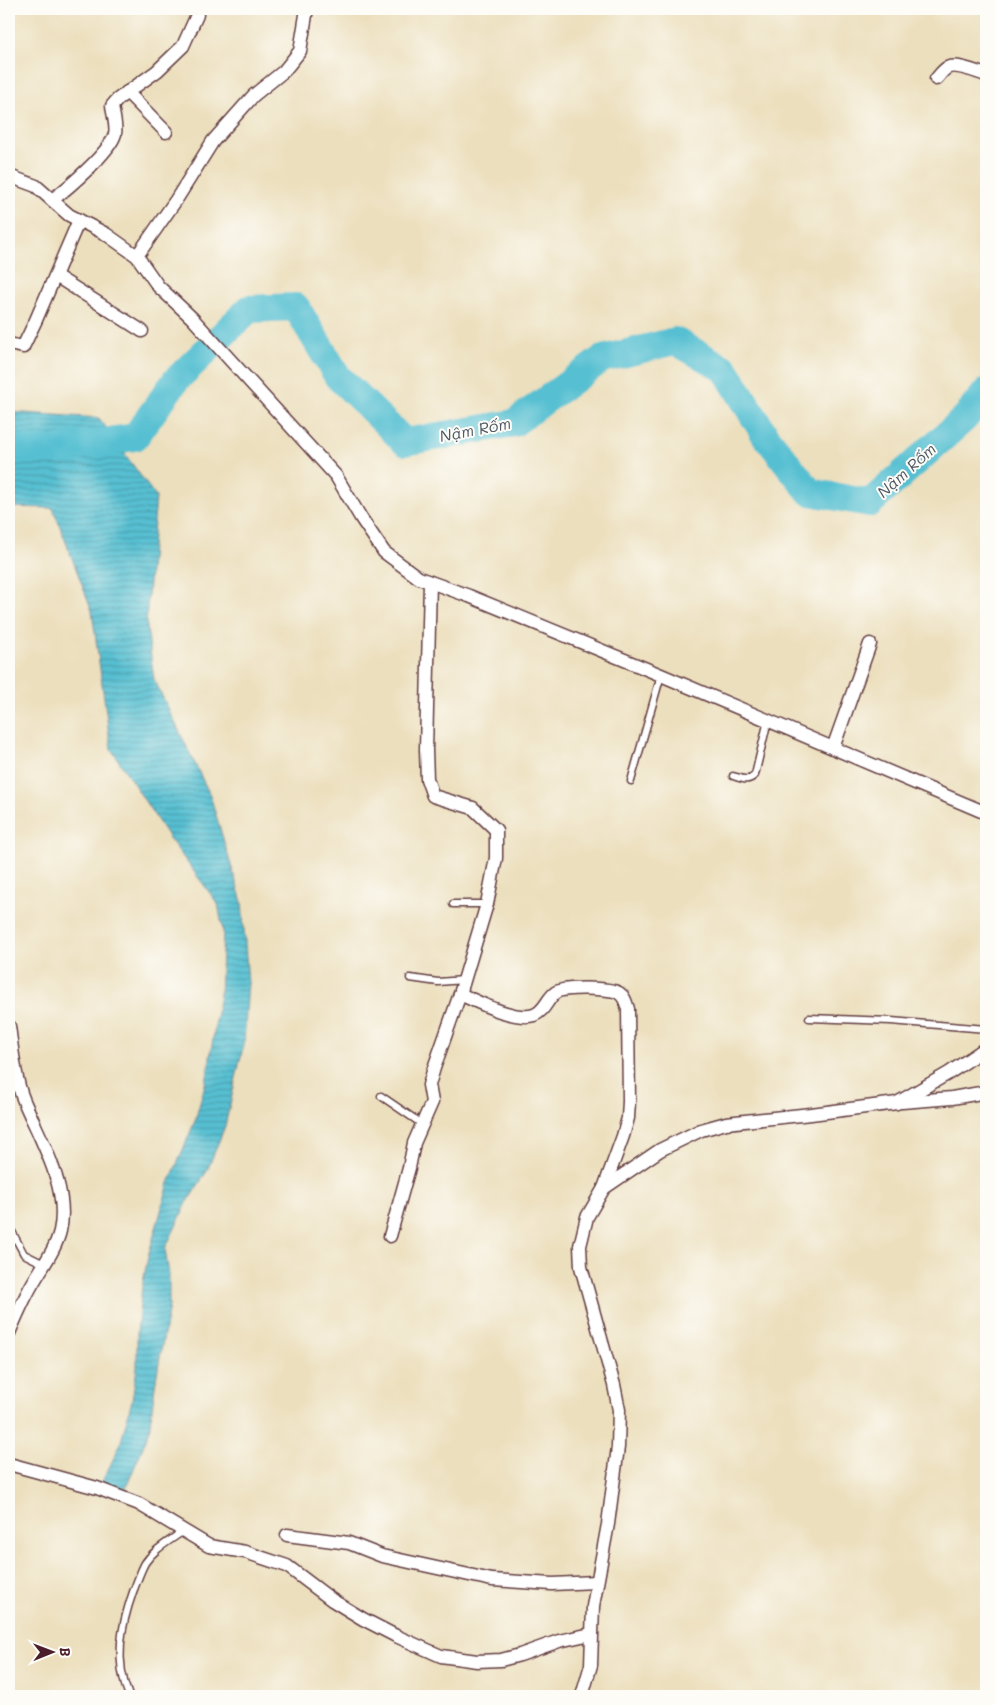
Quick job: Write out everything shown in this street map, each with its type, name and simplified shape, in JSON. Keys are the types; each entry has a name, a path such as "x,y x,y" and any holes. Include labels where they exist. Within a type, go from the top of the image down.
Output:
{"street":[{"path":"137,256 176,200 213,140 254,95 284,71 300,51 307,9"},
{"path":"52,200 76,182 109,144 115,133 112,106 127,92 157,71 183,46 197,15"},
{"path":"936,79 946,68 951,66 986,75"},
{"path":"127,92 166,132"},
{"path":"9,176 36,186 69,215 106,234 137,256 158,286 192,318 336,476 384,552 419,578 469,596 660,674 986,813"},
{"path":"9,344 23,347 56,276 79,220"},
{"path":"56,276 142,331"},
{"path":"390,1236 405,1185 414,1143 432,1102 429,1086 460,994 486,904 496,858 496,830 473,808 433,796 427,779 430,582"},
{"path":"833,748 870,644"},
{"path":"460,994 497,1010 522,1016 534,1015 542,1010 555,992 563,989 612,990 619,993 625,999 628,1009 628,1118 604,1188 587,1217 580,1246 581,1267 614,1384 619,1410 618,1447 608,1524 596,1582 591,1634 591,1665 582,1696"},
{"path":"9,1026 12,1051 24,1099 60,1189 63,1212 60,1233 28,1291 9,1333"},
{"path":"897,1103 949,1073 986,1048"},
{"path":"604,1188 660,1150 685,1136 712,1126 952,1098 986,1092"},
{"path":"9,1464 97,1488 140,1504 209,1546 245,1552 287,1566 332,1600 396,1636 441,1656 477,1661 501,1660 559,1641 591,1634"},
{"path":"287,1535 349,1543 382,1556 492,1580 544,1584 596,1582"}],"lane":[{"path":"632,781 660,674"},
{"path":"734,776 746,780 751,779 755,775 768,720"},
{"path":"453,904 486,904"},
{"path":"410,978 438,982 464,980"},
{"path":"809,1018 891,1021 986,1029"},
{"path":"381,1096 422,1124"},
{"path":"9,1226 24,1254 44,1264"},
{"path":"129,1696 123,1682 120,1665 122,1626 129,1604 146,1563 156,1551 183,1531"}],"water":[{"path":"9,412 99,418 156,497 146,620 154,679 210,795 242,902 248,983 244,1043 225,1126 207,1171 188,1201 165,1249 169,1274 169,1306 149,1432 124,1493 101,1484 120,1445 132,1400 137,1368 137,1333 142,1287 148,1256 169,1183 195,1121 207,1077 220,994 223,931 218,904 169,838 111,749 92,611 53,508 9,507"}],"waterway":[{"name":"Nậm Rốm","path":"9,448 58,449 135,437 176,380 249,309 296,307 338,377 405,442 514,423 602,359 675,341 725,369 765,435 810,492 870,503 965,418 986,392"}]}
